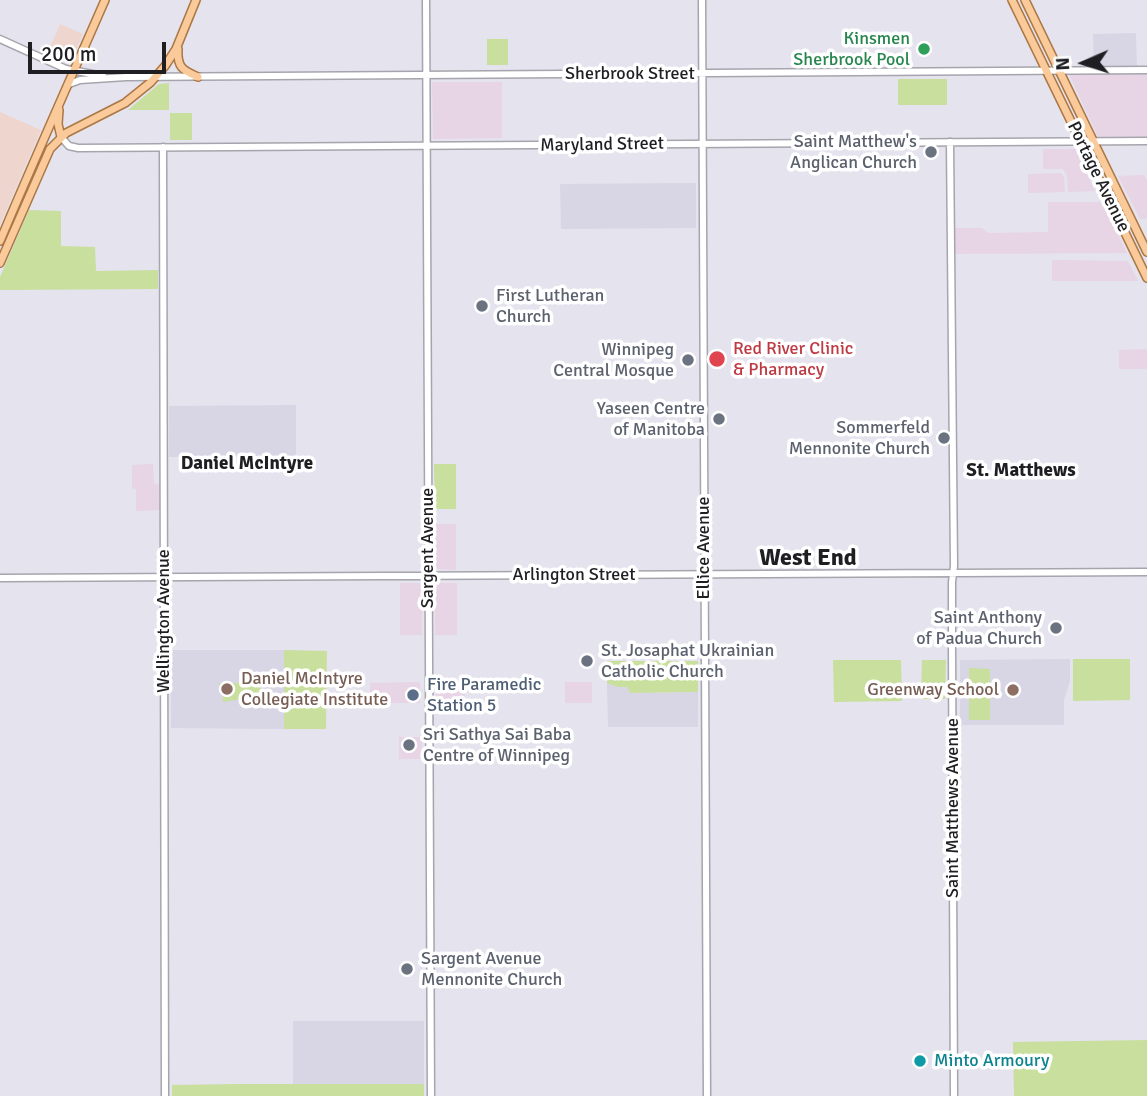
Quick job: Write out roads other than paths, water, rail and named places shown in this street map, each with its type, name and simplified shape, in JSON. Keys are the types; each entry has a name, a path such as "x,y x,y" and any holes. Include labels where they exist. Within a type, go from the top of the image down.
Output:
{"main road":[{"path":"0,241 105,0"},
{"path":"0,263 50,149 76,127 125,103 156,77 178,45 196,0"},
{"name":"Sargent Avenue","path":"426,0 430,1096"},
{"name":"Ellice Avenue","path":"702,0 707,1096"},
{"name":"Portage Avenue","path":"1013,0 1147,278"},
{"name":"Portage Avenue","path":"1025,0 1147,252"},
{"name":"Sherbrook Street","path":"0,39 74,71 113,77"},
{"path":"178,45 179,64 186,72 198,77"},
{"name":"Sherbrook Street","path":"69,84 80,80 113,77 1147,70"},
{"path":"59,106 58,124 61,137"},
{"name":"Maryland Street","path":"61,137 66,144 76,148 1147,141"},
{"name":"Saint Matthews Avenue","path":"950,142 954,1096"},
{"name":"Wellington Avenue","path":"163,147 165,1096"},
{"name":"Arlington Street","path":"0,578 1147,572"}],"place":[{"name":"Kinsmen Sherbrook Pool","path":"924,49"},
{"name":"Saint Matthew's Anglican Church","path":"931,152"},
{"name":"First Lutheran Church","path":"482,306"},
{"name":"Red River Clinic & Pharmacy","path":"717,359"},
{"name":"Winnipeg Central Mosque","path":"688,360"},
{"name":"Yaseen Centre of Manitoba","path":"719,419"},
{"name":"Sommerfeld Mennonite Church","path":"944,438"},
{"name":"Saint Anthony of Padua Church","path":"1056,628"},
{"name":"St. Josaphat Ukrainian Catholic Church","path":"587,661"},
{"name":"Daniel McIntyre Collegiate Institute","path":"227,689"},
{"name":"Greenway School","path":"1013,690"},
{"name":"Fire Paramedic Station 5","path":"413,695"},
{"name":"Sri Sathya Sai Baba Centre of Winnipeg","path":"409,745"},
{"name":"Sargent Avenue Mennonite Church","path":"407,969"},
{"name":"Minto Armoury","path":"920,1061"}],"district":[{"name":"Daniel McIntyre","path":"247,464"},
{"name":"St. Matthews","path":"1021,471"},
{"name":"West End","path":"808,559"}]}
